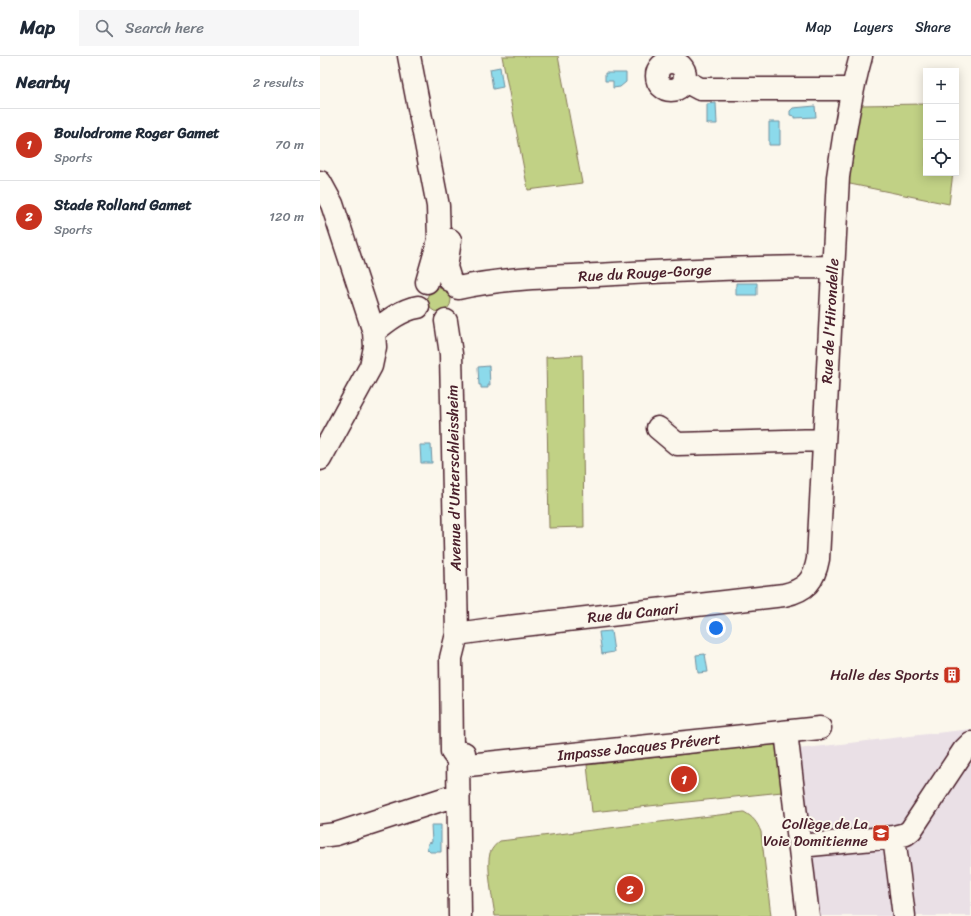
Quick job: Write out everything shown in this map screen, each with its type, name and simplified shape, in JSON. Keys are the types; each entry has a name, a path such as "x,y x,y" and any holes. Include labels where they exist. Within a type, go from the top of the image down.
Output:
{"street":[{"path":"409,56 440,223 439,240 427,282"},
{"path":"417,56 446,203 450,239 446,267 461,295 459,310 456,315 446,321 436,322 430,320 421,313 417,300 421,286 438,278 454,284"},
{"name":"Rue de l'Hirondelle","path":"807,585 816,571 818,559 838,176 846,120 852,89 861,56"},
{"path":"685,81 700,89 852,89"},
{"path":"320,182 332,204 374,332 375,347 371,366 320,459"},
{"name":"Rue du Rouge-Gorge","path":"454,284 479,284 552,277 676,270 833,267"},
{"path":"374,332 396,315 418,307"},
{"name":"Avenue d'Unterschleissheim","path":"446,321 451,354 457,634 464,657 465,752 458,763 460,916"},
{"path":"658,428 677,444 824,440"},
{"name":"Rue du Canari","path":"457,634 784,596 798,592 807,585"},
{"name":"Impasse Jacques Prévert","path":"458,763 820,728"},
{"path":"786,732 808,916"},
{"path":"800,846 894,837 906,834 911,830 964,750 971,743"},
{"path":"320,836 336,834 459,794"},
{"path":"894,837 904,916"}],"shaded area":[{"name":"Collège de La Voie Domitienne","path":"971,729 971,916 801,916 780,751"}],"green space":[{"path":"502,56 558,56 582,183 528,190"},
{"path":"923,104 923,176 953,176 949,204 845,183 859,105"},
{"path":"439,288 448,291 451,300 448,309 439,312 430,309 427,300 430,291"},
{"path":"582,355 584,527 549,528 546,357"},
{"path":"777,744 782,792 592,812 587,765"},
{"path":"744,812 754,820 761,832 771,916 495,916 489,875 489,859 492,849 500,841"}],"water":[{"path":"500,67 503,87 493,89 490,69"},
{"path":"605,73 626,73 626,82 620,87 613,88 613,81 605,81"},
{"path":"716,103 717,124 707,124 707,104"},
{"path":"815,106 816,117 794,118 794,116 790,115 790,111 793,108"},
{"path":"769,122 780,122 780,145 769,145"},
{"path":"736,283 757,283 757,295 736,295"},
{"path":"489,366 490,385 488,385 488,388 481,388 481,385 479,385 478,367"},
{"path":"420,445 431,445 432,463 421,463"},
{"path":"611,631 614,652 602,654 599,632"},
{"path":"705,654 708,672 698,673 696,655"},
{"path":"431,825 441,825 441,852 430,852 427,849 428,843 432,842"}],"place":[{"name":"Halle des Sports","path":"952,675"},
{"name":"Boulodrome Roger Gamet","path":"684,779"},
{"name":"Collège de La Voie Domitienne","path":"881,833"},
{"name":"Stade Rolland Gamet","path":"630,889"}]}
